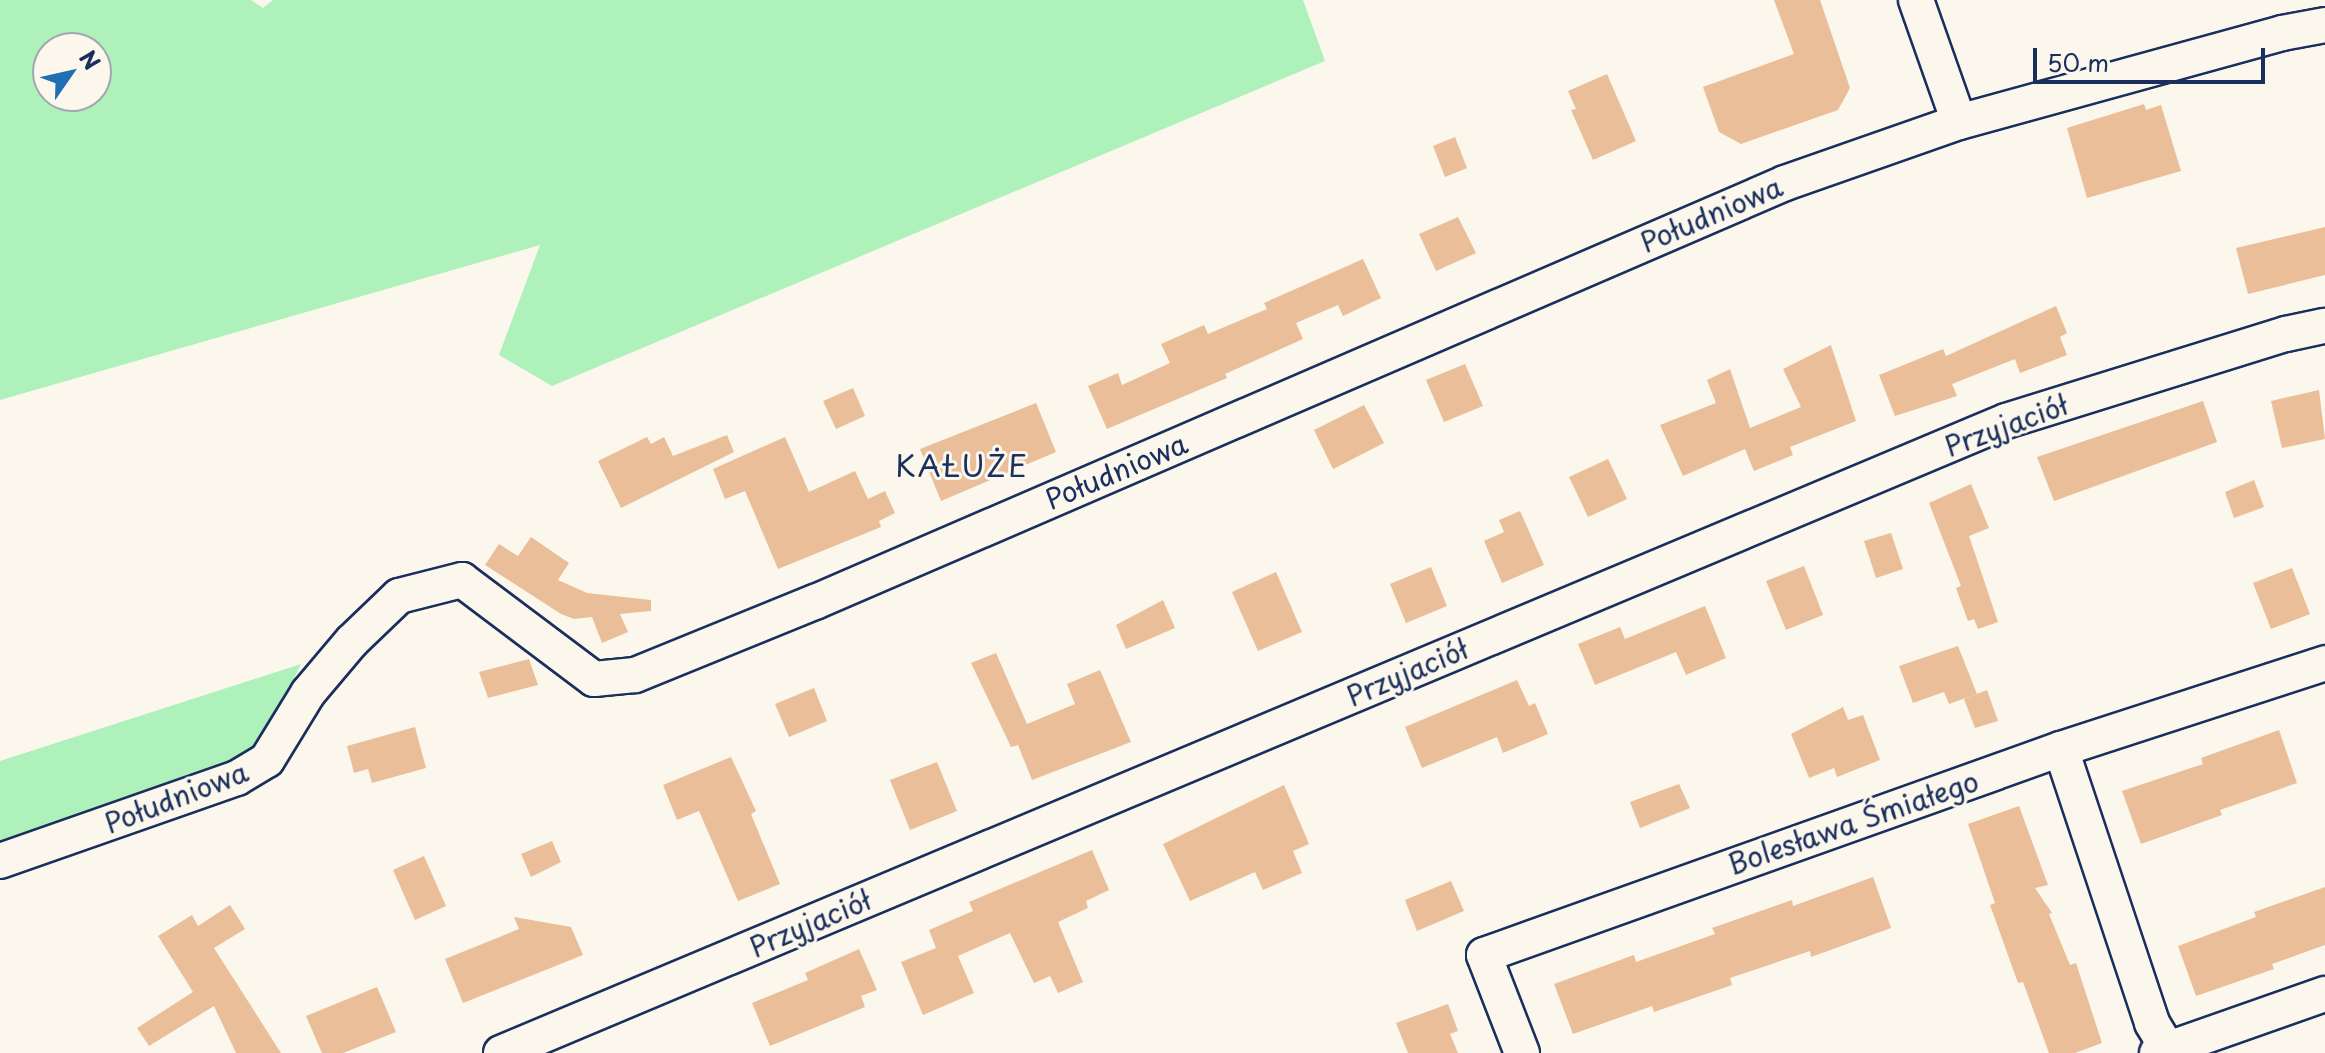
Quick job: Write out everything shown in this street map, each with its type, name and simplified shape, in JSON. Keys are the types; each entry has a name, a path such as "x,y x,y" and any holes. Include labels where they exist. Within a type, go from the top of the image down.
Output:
{"street":[{"path":"1916,0 1959,122"},
{"name":"Południowa","path":"0,861 237,778 267,760 308,693 352,641 399,596 462,580 594,679 635,675 815,602 1785,183 1959,122 2282,33 2325,25"},
{"name":"Przyjaciół","path":"501,1053 2006,421 2286,334 2325,326"},
{"name":"Bolesława Śmiałego","path":"1522,1053 1484,955 2061,749 2325,663"},
{"path":"2061,749 2152,1023 2165,1052 2325,994"}],"green space":[{"path":"0,0 251,0 263,8 273,0 1303,0 1325,61 552,386 499,355 540,245 0,400"},
{"path":"301,664 265,737 223,770 0,844 0,761"}],"building":[{"path":"1774,0 1820,0 1850,88 1838,110 1741,144 1719,132 1703,87 1794,54"},
{"path":"1607,74 1636,141 1593,160 1571,110 1576,109 1568,91"},
{"path":"2144,104 2146,110 2161,105 2181,171 2087,198 2067,128"},
{"path":"1455,137 1467,168 1445,177 1433,146"},
{"path":"1458,217 1476,253 1436,271 1419,234"},
{"path":"2325,227 2325,275 2248,294 2236,248"},
{"path":"1363,259 1381,298 1343,316 1338,305 1296,323 1303,339 1225,374 1227,378 1107,429 1088,386 1118,373 1122,385 1170,363 1161,344 1204,325 1208,334 1267,309 1264,303"},
{"path":"2056,306 2067,333 2060,337 2067,355 2020,373 2015,359 1952,384 1957,396 1895,416 1879,375 1943,349 1946,356"},
{"path":"1831,345 1856,421 1790,447 1793,455 1754,471 1745,449 1683,476 1660,425 1716,403 1707,380 1730,369 1750,428 1801,407 1783,369"},
{"path":"1465,364 1483,406 1444,422 1426,380"},
{"path":"853,388 865,416 836,429 823,401"},
{"path":"2319,390 2325,439 2282,448 2271,401"},
{"path":"2203,401 2217,442 2054,501 2037,457"},
{"path":"1036,403 1056,452 941,501 920,449"},
{"path":"1364,405 1384,443 1333,469 1314,430"},
{"path":"727,435 734,452 621,508 598,461 647,437 651,444 664,437 673,456"},
{"path":"785,437 809,492 855,471 868,499 885,491 895,513 879,521 881,527 778,569 745,491 725,499 713,469"},
{"path":"1608,459 1627,499 1588,517 1569,477"},
{"path":"2254,480 2264,507 2234,518 2225,492"},
{"path":"1971,484 1989,528 1969,536 1998,622 1978,629 1974,619 1968,621 1956,588 1961,586 1929,503"},
{"path":"1520,511 1544,565 1502,583 1484,541 1504,532 1499,520"},
{"path":"1891,533 1903,569 1876,578 1864,541"},
{"path":"531,537 569,563 558,580 587,593 651,600 651,611 620,614 628,632 602,643 592,617 574,619 561,614 485,565 499,544 518,556"},
{"path":"1804,566 1823,615 1786,630 1766,581"},
{"path":"1431,567 1447,606 1406,623 1390,584"},
{"path":"2292,568 2310,614 2271,629 2253,583"},
{"path":"1276,572 1302,632 1258,651 1232,592"},
{"path":"1163,600 1175,628 1126,649 1116,625"},
{"path":"1705,606 1726,658 1686,675 1676,652 1595,685 1578,644 1620,627 1625,639"},
{"path":"1958,646 1977,694 1949,704 1944,692 1913,703 1899,666"},
{"path":"996,653 1027,724 1075,704 1067,684 1100,670 1131,742 1032,780 1018,745 1011,747 971,663"},
{"path":"529,659 538,685 488,698 479,672"},
{"path":"1517,680 1529,706 1535,703 1548,734 1503,753 1497,737 1422,768 1405,727"},
{"path":"814,688 827,721 789,737 775,704"},
{"path":"1987,690 1998,721 1975,728 1964,699"},
{"path":"1843,707 1848,720 1863,715 1880,760 1837,777 1834,768 1809,778 1791,734"},
{"path":"415,727 426,768 372,783 368,769 354,773 347,746"},
{"path":"2279,730 2297,783 2220,810 2222,815 2141,844 2122,791 2203,764 2201,758"},
{"path":"731,757 756,811 751,814 780,884 738,901 699,811 677,820 663,785"},
{"path":"937,762 957,811 910,830 890,780"},
{"path":"1679,784 1690,808 1640,828 1630,802"},
{"path":"1284,785 1309,844 1293,851 1302,873 1263,890 1255,872 1190,901 1163,844"},
{"path":"2019,806 2048,885 2035,888 2052,913 2049,914 2070,965 2076,963 2102,1043 2075,1053 2049,1053 2023,982 2018,983 1990,905 1995,903 1968,824"},
{"path":"552,841 561,862 531,877 521,854"},
{"path":"1092,850 1109,890 1086,901 1088,908 1058,922 1083,982 1058,993 1050,976 1034,983 1010,933 958,956 974,993 923,1015 901,962 936,948 929,930 973,911 969,902"},
{"path":"424,856 446,906 415,920 393,870"},
{"path":"1873,877 1891,928 1811,957 1810,951 1730,978 1732,985 1654,1012 1652,1006 1573,1034 1554,984 1634,955 1636,962 1715,934 1712,928 1792,900 1793,906"},
{"path":"1451,881 1464,911 1417,931 1405,900"},
{"path":"2325,887 2325,945 2272,964 2274,969 2196,996 2178,946 2256,917 2254,912"},
{"path":"230,905 245,929 214,948 281,1053 236,1053 214,1006 149,1046 137,1028 193,992 158,936 192,915 198,926"},
{"path":"514,917 571,927 583,955 463,1003 445,959 519,929"},
{"path":"859,949 877,990 861,996 865,1007 770,1046 752,1003 808,980 805,973"},
{"path":"377,987 396,1032 343,1053 322,1053 306,1016"},
{"path":"1448,1004 1458,1031 1450,1034 1458,1053 1408,1053 1396,1023"}],"district":[{"name":"KAŁUŻE","path":"962,465"}]}
